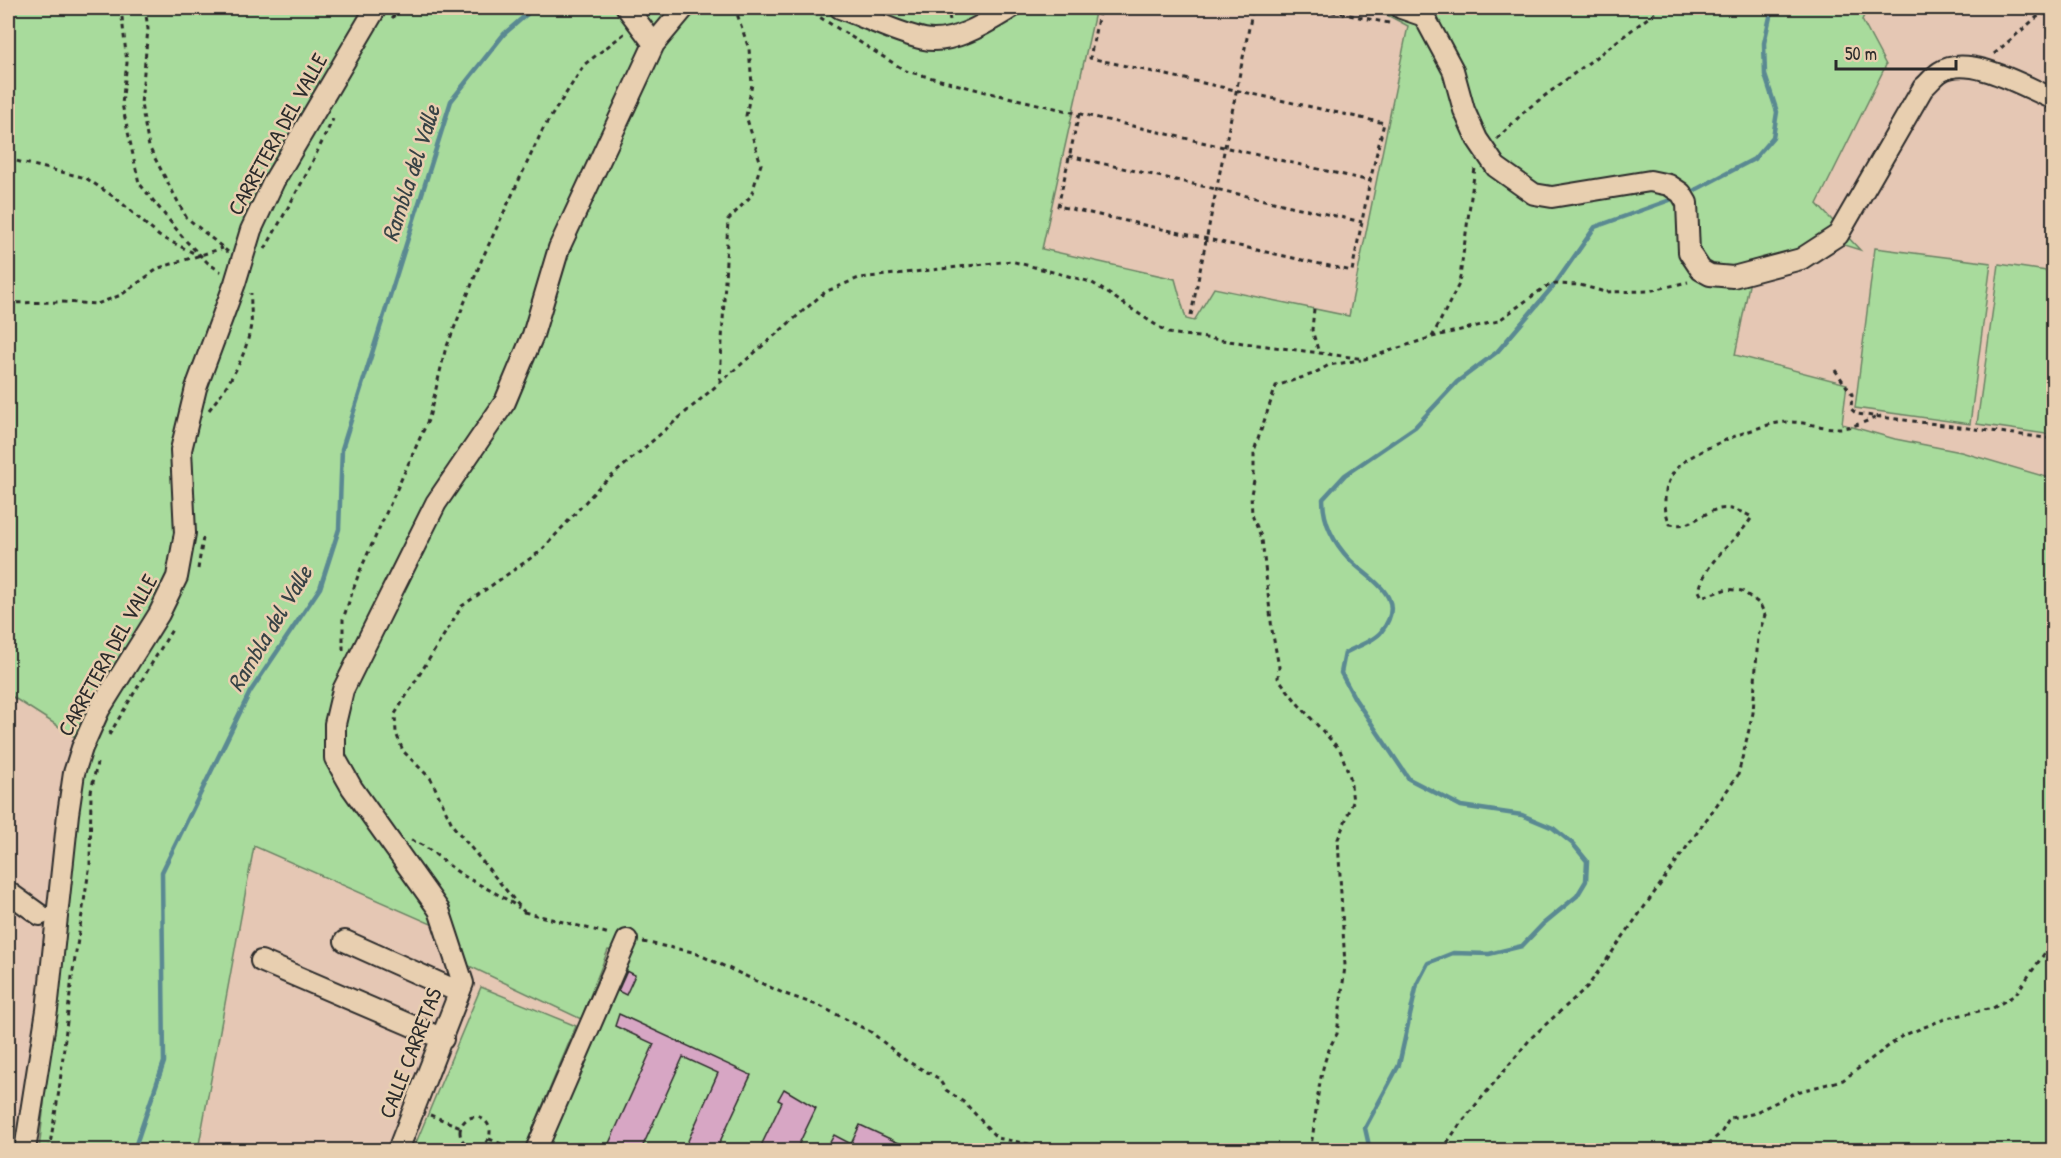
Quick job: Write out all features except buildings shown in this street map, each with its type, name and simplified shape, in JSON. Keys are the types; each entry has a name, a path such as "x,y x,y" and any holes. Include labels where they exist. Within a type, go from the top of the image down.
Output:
{"street":[{"name":"CARRETERA DEL VALLE","path":"25,1150 47,1010 74,773 99,710 159,614 177,577 185,533 181,450 196,388 243,289 240,260 274,182 375,8"},
{"name":"CALLE CARRETAS","path":"398,1150 463,983 439,910 352,788 335,758 335,724 344,690 436,503 506,402 533,335 559,248 654,44 684,8"},
{"path":"840,8 926,40 955,36 978,28 1011,8"},
{"path":"1401,8 1424,16 1453,70 1464,110 1481,145 1496,167 1534,194 1552,197 1650,181 1669,185 1681,193 1688,203 1689,252 1701,270 1710,275 1733,277 1801,259 1838,235 1923,88 1941,71 1960,65 1979,68 2054,99"},
{"path":"633,15 654,44"},
{"path":"8,892 40,915"},
{"path":"536,1150 627,940"},
{"path":"345,942 459,992"},
{"path":"261,961 443,1039"}],"path":[{"path":"121,8 127,63 122,104 140,183 202,257 243,289"},
{"path":"146,8 148,29 141,104 149,147 186,217 240,260"},
{"path":"720,382 728,220 751,196 761,164 746,116 752,84 749,49 735,8"},
{"path":"805,8 906,71 1370,181"},
{"path":"1080,114 1058,206 1353,272 1370,181 1384,123 1090,58 1100,8"},
{"path":"1191,315 1253,8"},
{"path":"1314,8 1389,23"},
{"path":"1432,337 1459,284 1481,145 1661,8"},
{"path":"1979,68 2037,16 2054,10"},
{"path":"343,655 343,619 359,573 429,418 445,351 482,260 543,129 585,64 633,15"},
{"path":"1070,156 1362,222"},
{"path":"8,159 86,178 117,199 159,237 202,257"},
{"path":"8,303 97,304 121,295 159,268 202,257 223,248"},
{"path":"525,913 453,826 431,779 403,751 396,733 396,714 462,606 541,551 599,487 825,292 859,278 1011,261 1091,282 1168,333 1365,359"},
{"path":"1310,1150 1316,1123 1316,1103 1339,1023 1346,966 1338,840 1353,802 1350,777 1340,750 1280,682 1262,539 1252,515 1254,451 1276,386 1313,374 1329,365 1365,359 1432,337 1498,321 1545,287 1555,284 1580,285 1605,292 1649,291 1710,275"},
{"path":"1314,309 1312,330 1319,353"},
{"path":"1835,370 1852,394 1851,409 1857,414 2054,439"},
{"path":"1442,1150 1460,1124 1532,1037 1588,986 1738,775 1753,713 1758,636 1765,615 1760,604 1742,591 1727,589 1702,597 1699,591 1705,571 1720,550 1745,529 1752,517 1737,509 1718,508 1679,526 1670,524 1665,515 1665,489 1678,466 1690,457 1764,426 1785,422 1841,428 1881,416"},
{"path":"408,839 425,845 464,876 503,896 525,913 605,932 627,940 662,944 693,952 785,994 820,1006 871,1032 905,1060 938,1078 946,1090 965,1103 998,1138 1060,1150"},
{"path":"1701,1150 1721,1133 1730,1118 1752,1114 1797,1092 1843,1080 1902,1036 1947,1018 1993,1008 2000,1004 2015,995 2054,940"},
{"path":"415,1108 460,1127"},
{"path":"460,1127 469,1118 479,1118 487,1123 489,1138"},
{"path":"460,1127 461,1138 470,1149 480,1146 489,1138"},
{"path":"489,1138 517,1150"},
{"path":"1027,1150 1029,1144"}],"green space":[{"path":"8,8 1096,8 1042,249 1175,279 1186,319 1194,321 1214,288 1349,316 1408,26 1374,8 1867,8 1862,20 1886,65 1817,204 1860,250 1841,244 1750,280 1735,355 1847,384 1842,424 1895,439 1961,452 2053,479 2053,1150 545,1150 631,952 608,950 581,1019 448,956 436,926 254,846 198,1150 39,1150 83,742 8,694"},
{"path":"1875,248 1991,263 1970,424 1855,408"},
{"path":"1999,264 2053,272 2053,435 1977,424"},
{"path":"481,987 576,1026 524,1150 413,1150"}],"waterway":[{"name":"Rambla del Valle","path":"134,1150 164,1062 162,872 250,692 320,588 339,529 342,449 451,101 504,34 534,8"},
{"path":"1695,190 1754,159 1773,137 1777,112 1765,75 1764,43 1772,8"},
{"path":"1370,1150 1365,1128 1399,1065 1417,984 1428,963 1453,953 1489,954 1522,946 1543,924 1577,896 1586,881 1587,861 1573,844 1553,828 1522,815 1461,806 1409,779 1355,699 1341,673 1345,653 1378,635 1389,620 1391,609 1384,591 1350,560 1334,539 1327,524 1323,499 1345,475 1415,427 1457,382 1497,352 1555,284 1595,227 1670,200"}]}
